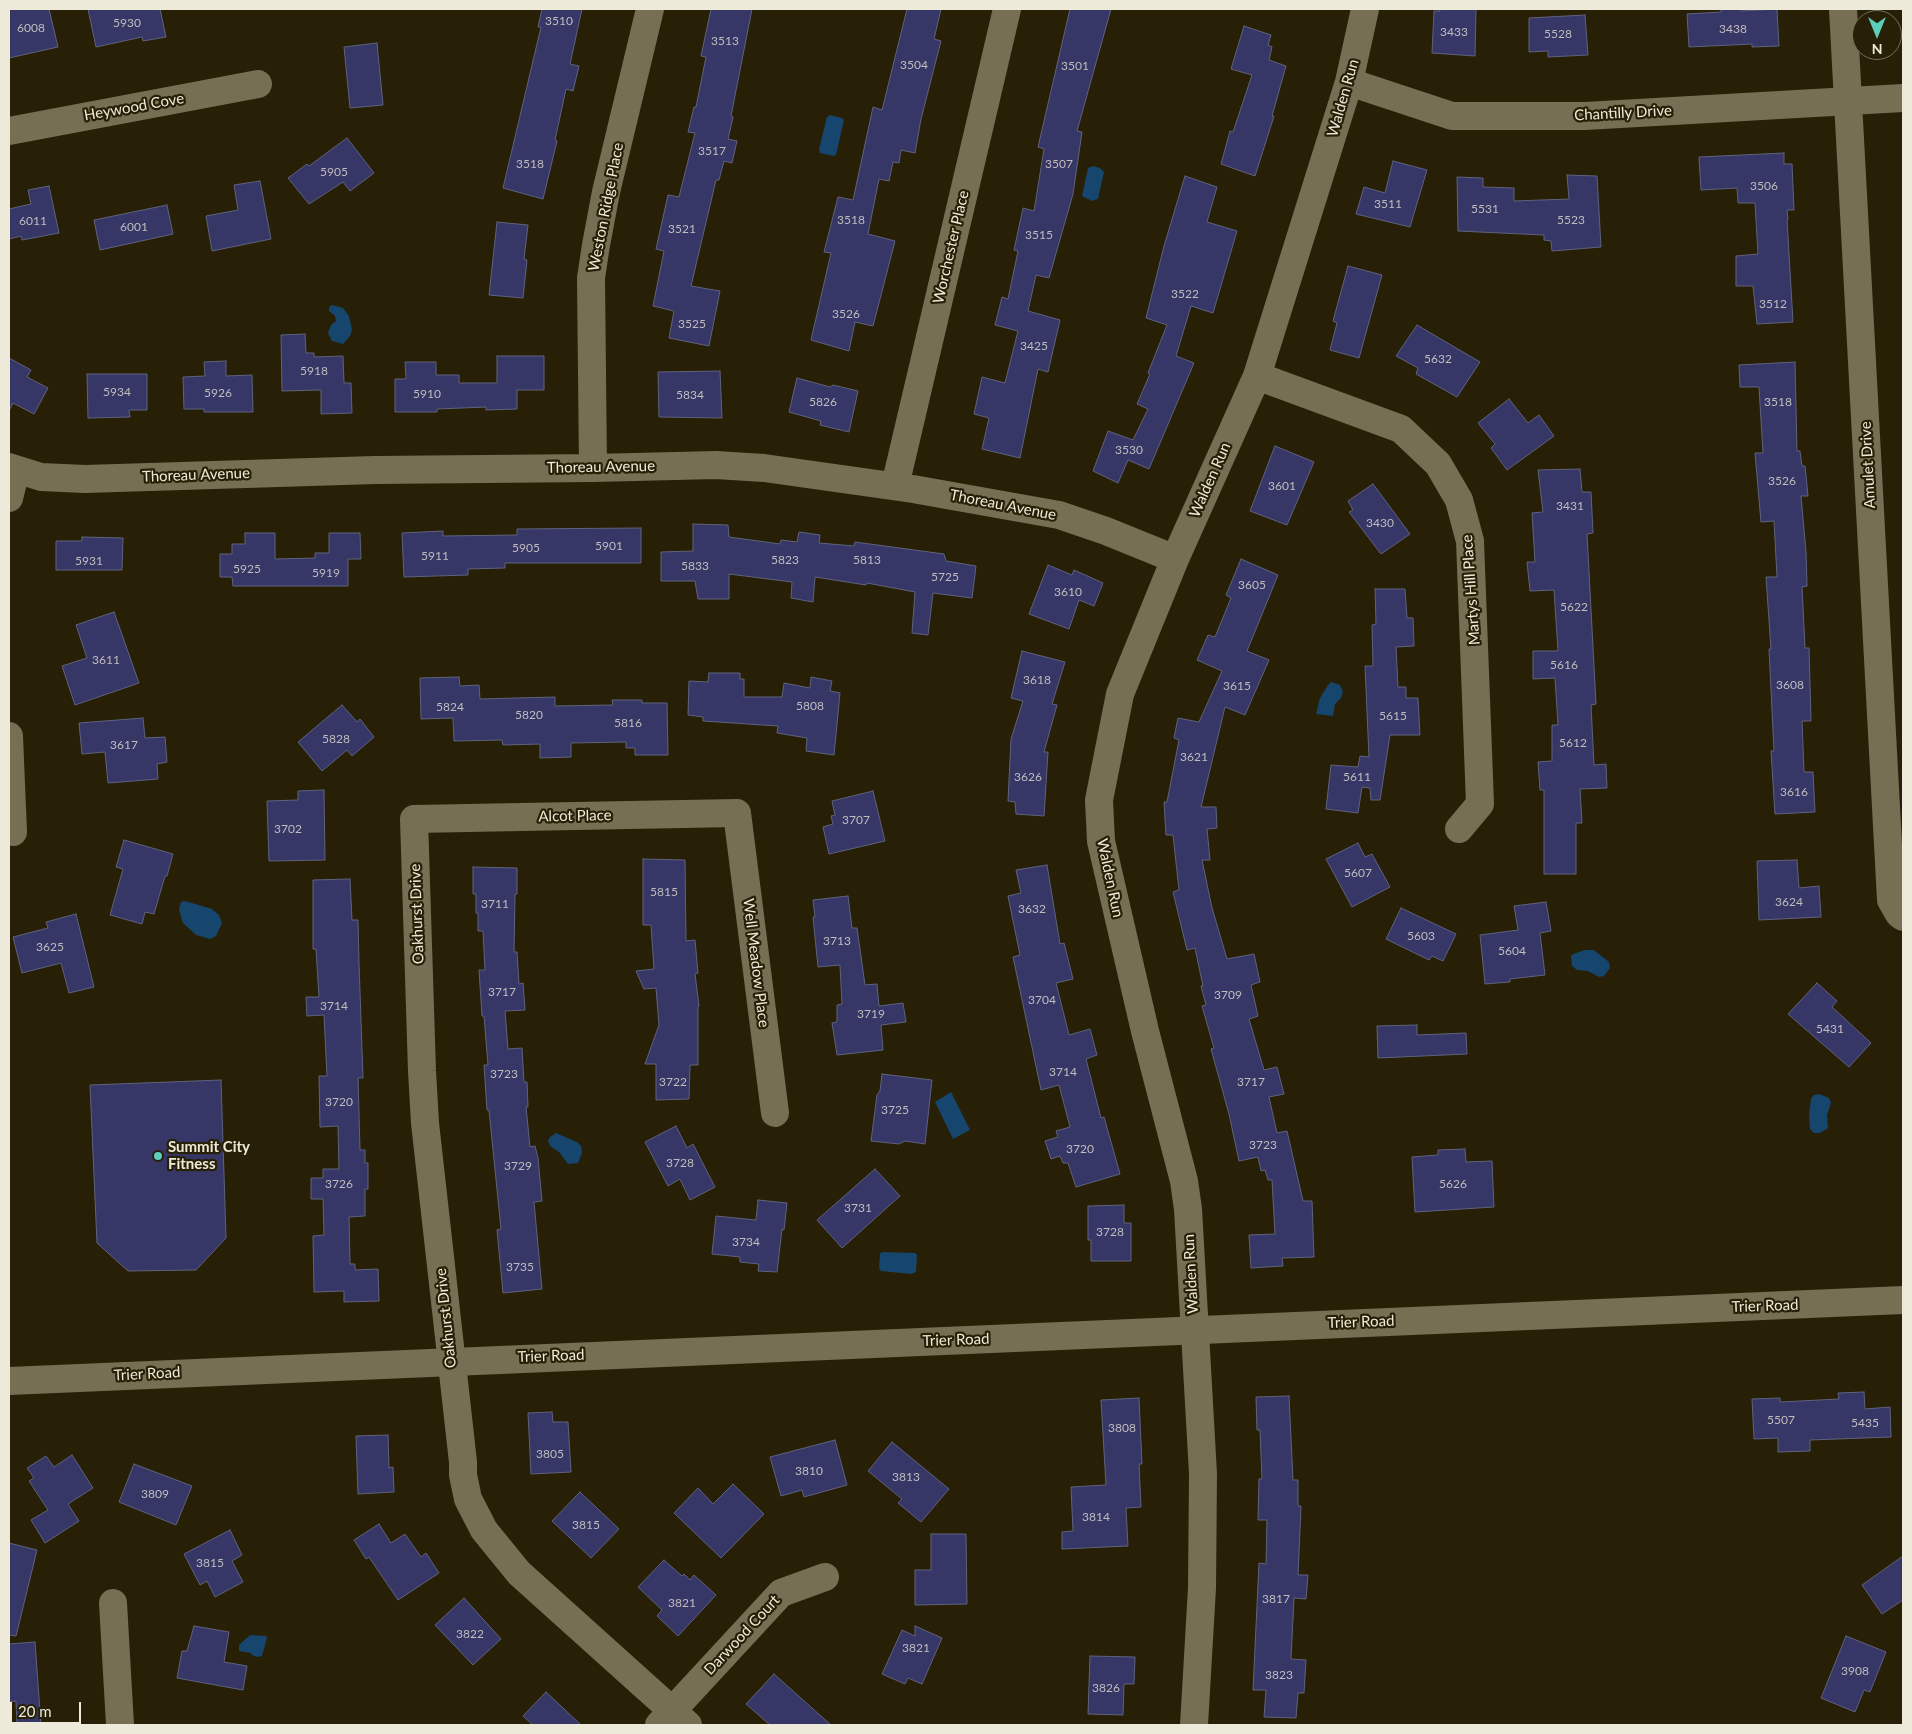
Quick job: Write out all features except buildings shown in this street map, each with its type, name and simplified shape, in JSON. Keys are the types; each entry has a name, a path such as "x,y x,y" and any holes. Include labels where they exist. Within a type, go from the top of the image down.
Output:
{"street":[{"name":"Weston Ridge Place","path":"593,468 592,270 606,192 650,9"},
{"name":"Worchester Place","path":"895,486 1008,9"},
{"name":"Walden Run","path":"1194,1725 1202,1588 1204,1474 1194,1330 1193,1285 1184,1181 1145,1031 1101,841 1099,800 1120,694 1175,559 1257,376 1349,82 1366,9"},
{"name":"Amulet Drive","path":"1844,9 1891,900 1899,914 1903,916"},
{"name":"Chantilly Drive","path":"1349,82 1452,116 1586,116 1903,98"},
{"name":"Heywood Cove","path":"9,131 258,84"},
{"name":"Martys Hill Place","path":"1257,376 1401,429 1438,464 1458,500 1470,541 1480,804 1458,829"},
{"name":"Thoreau Avenue","path":"13,468 41,477 85,479 375,470 726,465 764,468 895,486 1059,515 1106,531 1175,559"},
{"path":"9,498 13,468"},
{"path":"9,736 14,832"},
{"name":"Alcot Place","path":"414,819 737,813"},
{"name":"Well Meadow Place","path":"737,813 775,1113"},
{"name":"Oakhurst Drive","path":"414,819 425,1123 463,1475 468,1499 484,1530 519,1573 673,1720"},
{"name":"Trier Road","path":"9,1381 1903,1300"},
{"name":"Darwood Court","path":"673,1720 781,1593 825,1577"},
{"path":"113,1603 120,1725"}],"water":[{"path":"830,115 844,120 836,155 833,156 820,153 819,149 827,117"},
{"path":"1093,166 1100,168 1104,172 1098,199 1092,201 1082,196 1088,168"},
{"path":"332,305 343,308 349,316 352,330 350,336 343,344 332,341 328,333 331,325 336,321 335,316 329,311 329,307"},
{"path":"1331,682 1340,685 1343,692 1341,698 1335,704 1333,716 1316,714 1320,698"},
{"path":"185,901 212,909 219,915 222,923 216,936 210,939 196,935 183,923 179,910 181,902"},
{"path":"1585,950 1594,950 1609,962 1610,968 1604,976 1599,977 1588,971 1577,970 1572,966 1571,956"},
{"path":"951,1092 970,1130 953,1139 935,1102"},
{"path":"1819,1094 1829,1098 1831,1103 1827,1115 1828,1128 1820,1133 1814,1133 1810,1129 1809,1113 1811,1099 1814,1095"},
{"path":"556,1133 577,1142 581,1146 582,1153 578,1163 568,1164 559,1152 550,1146 548,1141"},
{"path":"882,1252 915,1253 917,1255 916,1272 911,1274 881,1271 879,1268 880,1254"},
{"path":"250,1635 266,1636 262,1656 257,1657 251,1653 239,1651 239,1645"}],"place":[{"name":"Summit City Fitness","path":"158,1156"}]}
